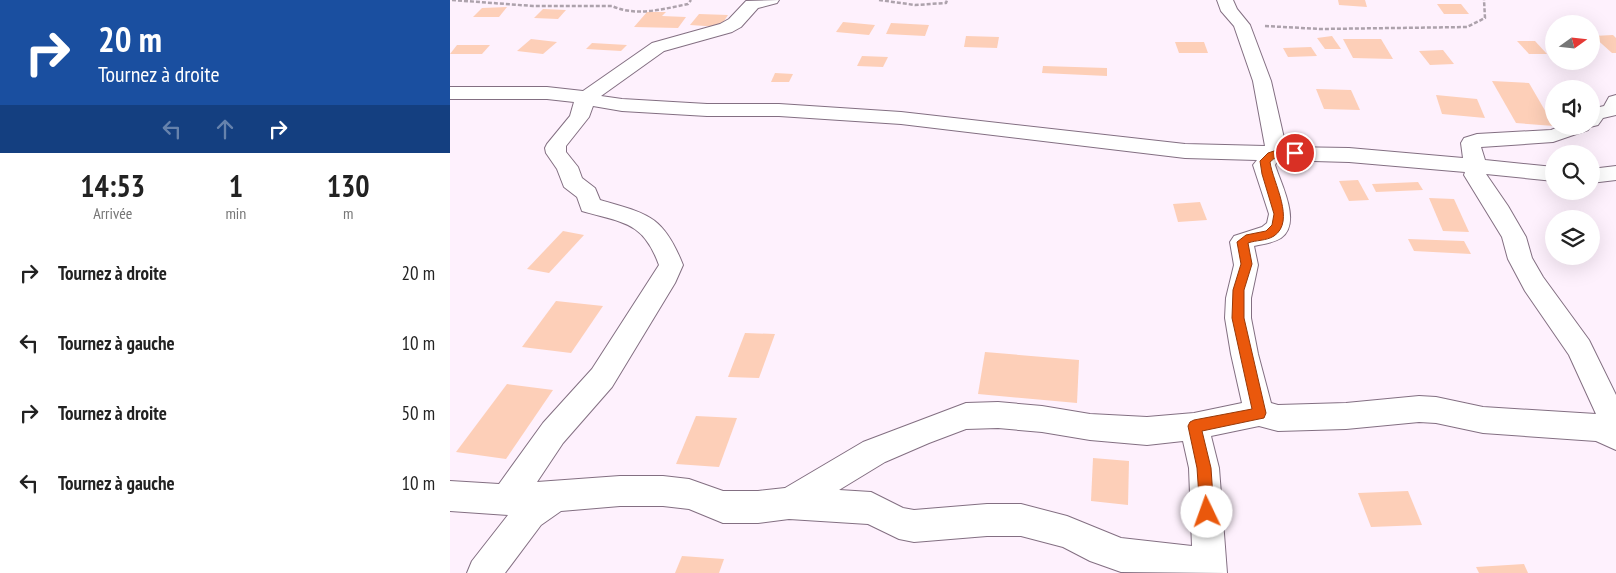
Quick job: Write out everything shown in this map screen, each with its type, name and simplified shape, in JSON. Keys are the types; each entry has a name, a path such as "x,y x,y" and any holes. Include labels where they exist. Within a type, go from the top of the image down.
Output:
{"street":[{"path":"584,99 658,47 726,28 735,23 752,4 771,0"},
{"path":"1226,0 1229,11 1242,25 1262,81 1277,153"},
{"path":"450,93 576,94 584,99 622,105 707,110 779,110 901,118 1185,151 1411,159 1545,173"},
{"path":"507,500 553,433 602,378 671,265 652,228 639,219 590,205 587,193 572,182 566,167 556,153 555,148 557,144 584,108 584,99"},
{"path":"1600,113 1611,110 1616,101"},
{"path":"1556,135 1473,142 1470,148 1476,165 1475,175 1514,237 1520,259 1550,308 1578,348 1616,425"},
{"path":"1259,413 1238,318 1239,290 1246,264 1242,242 1270,233 1280,222 1280,214 1264,165 1271,155 1277,153"},
{"path":"1600,175 1616,173"},
{"path":"789,503 874,452 966,416 998,415 1042,419 1090,427 1147,431 1194,426 1259,413 1278,418 1346,416 1419,409 1436,410 1483,420 1599,428 1616,436"},
{"path":"450,496 507,500 620,491 663,491 689,494 722,507 758,507 789,503 871,508 899,522 914,526 987,520 1022,520 1067,532 1102,549 1121,555 1210,569 1204,468 1194,426"},
{"path":"484,573 530,514 554,497"}],"path":[{"path":"452,0 533,6 612,6 619,10 642,11 688,4 691,0"},
{"path":"879,0 915,5 946,3 947,0"},
{"path":"1242,25 1321,29 1467,27 1485,18 1484,0"}],"building":[{"path":"1338,0 1365,0 1367,7 1339,5"},
{"path":"1437,4 1461,4 1469,14 1444,14"},
{"path":"507,7 499,17 473,17 482,8"},
{"path":"543,9 566,10 558,19 534,18"},
{"path":"647,12 666,12 662,16 686,17 678,28 634,27"},
{"path":"699,14 728,15 720,27 690,25"},
{"path":"843,22 875,25 869,35 836,32"},
{"path":"891,23 929,25 925,36 886,34"},
{"path":"1613,35 1616,38 1616,53 1612,53 1600,42 1600,36"},
{"path":"966,36 999,37 997,48 964,47"},
{"path":"1332,36 1341,49 1325,49 1317,38"},
{"path":"531,39 557,42 543,54 517,51"},
{"path":"1343,39 1381,39 1393,59 1353,58"},
{"path":"1517,41 1535,41 1545,52 1545,54 1529,54"},
{"path":"1175,42 1204,42 1208,53 1179,53"},
{"path":"592,43 627,45 621,51 586,49"},
{"path":"457,45 490,45 482,54 450,54"},
{"path":"1311,47 1317,56 1288,57 1283,48"},
{"path":"1443,50 1454,64 1430,65 1419,51"},
{"path":"862,56 888,57 883,67 857,66"},
{"path":"1043,66 1107,68 1107,76 1042,73"},
{"path":"775,73 793,74 789,82 771,82"},
{"path":"1492,81 1529,83 1545,111 1545,125 1516,123"},
{"path":"1316,89 1351,90 1360,110 1324,109"},
{"path":"1436,95 1477,99 1485,118 1442,114"},
{"path":"1358,180 1369,200 1349,201 1339,181"},
{"path":"1418,182 1423,190 1376,192 1372,184"},
{"path":"1429,198 1454,199 1469,232 1443,231"},
{"path":"1200,202 1207,220 1178,222 1173,204"},
{"path":"563,231 584,235 549,273 527,269"},
{"path":"1408,239 1464,241 1471,254 1414,251"},
{"path":"556,301 603,306 571,353 522,347"},
{"path":"745,333 775,334 759,378 728,377"},
{"path":"985,352 1079,360 1077,403 978,394"},
{"path":"507,384 553,390 506,459 456,452"},
{"path":"696,416 737,418 719,467 676,464"},
{"path":"1093,458 1129,461 1128,505 1091,501"},
{"path":"1408,491 1422,525 1371,527 1358,493"},
{"path":"682,556 724,559 719,573 675,573"},
{"path":"1524,564 1528,573 1479,573 1476,567"}],"route":[{"path":"1207,512 1202,454 1194,426 1259,413 1238,318 1239,290 1246,264 1242,242 1246,239 1261,237 1270,233 1280,222 1280,214 1264,165 1271,155 1295,153"}]}
